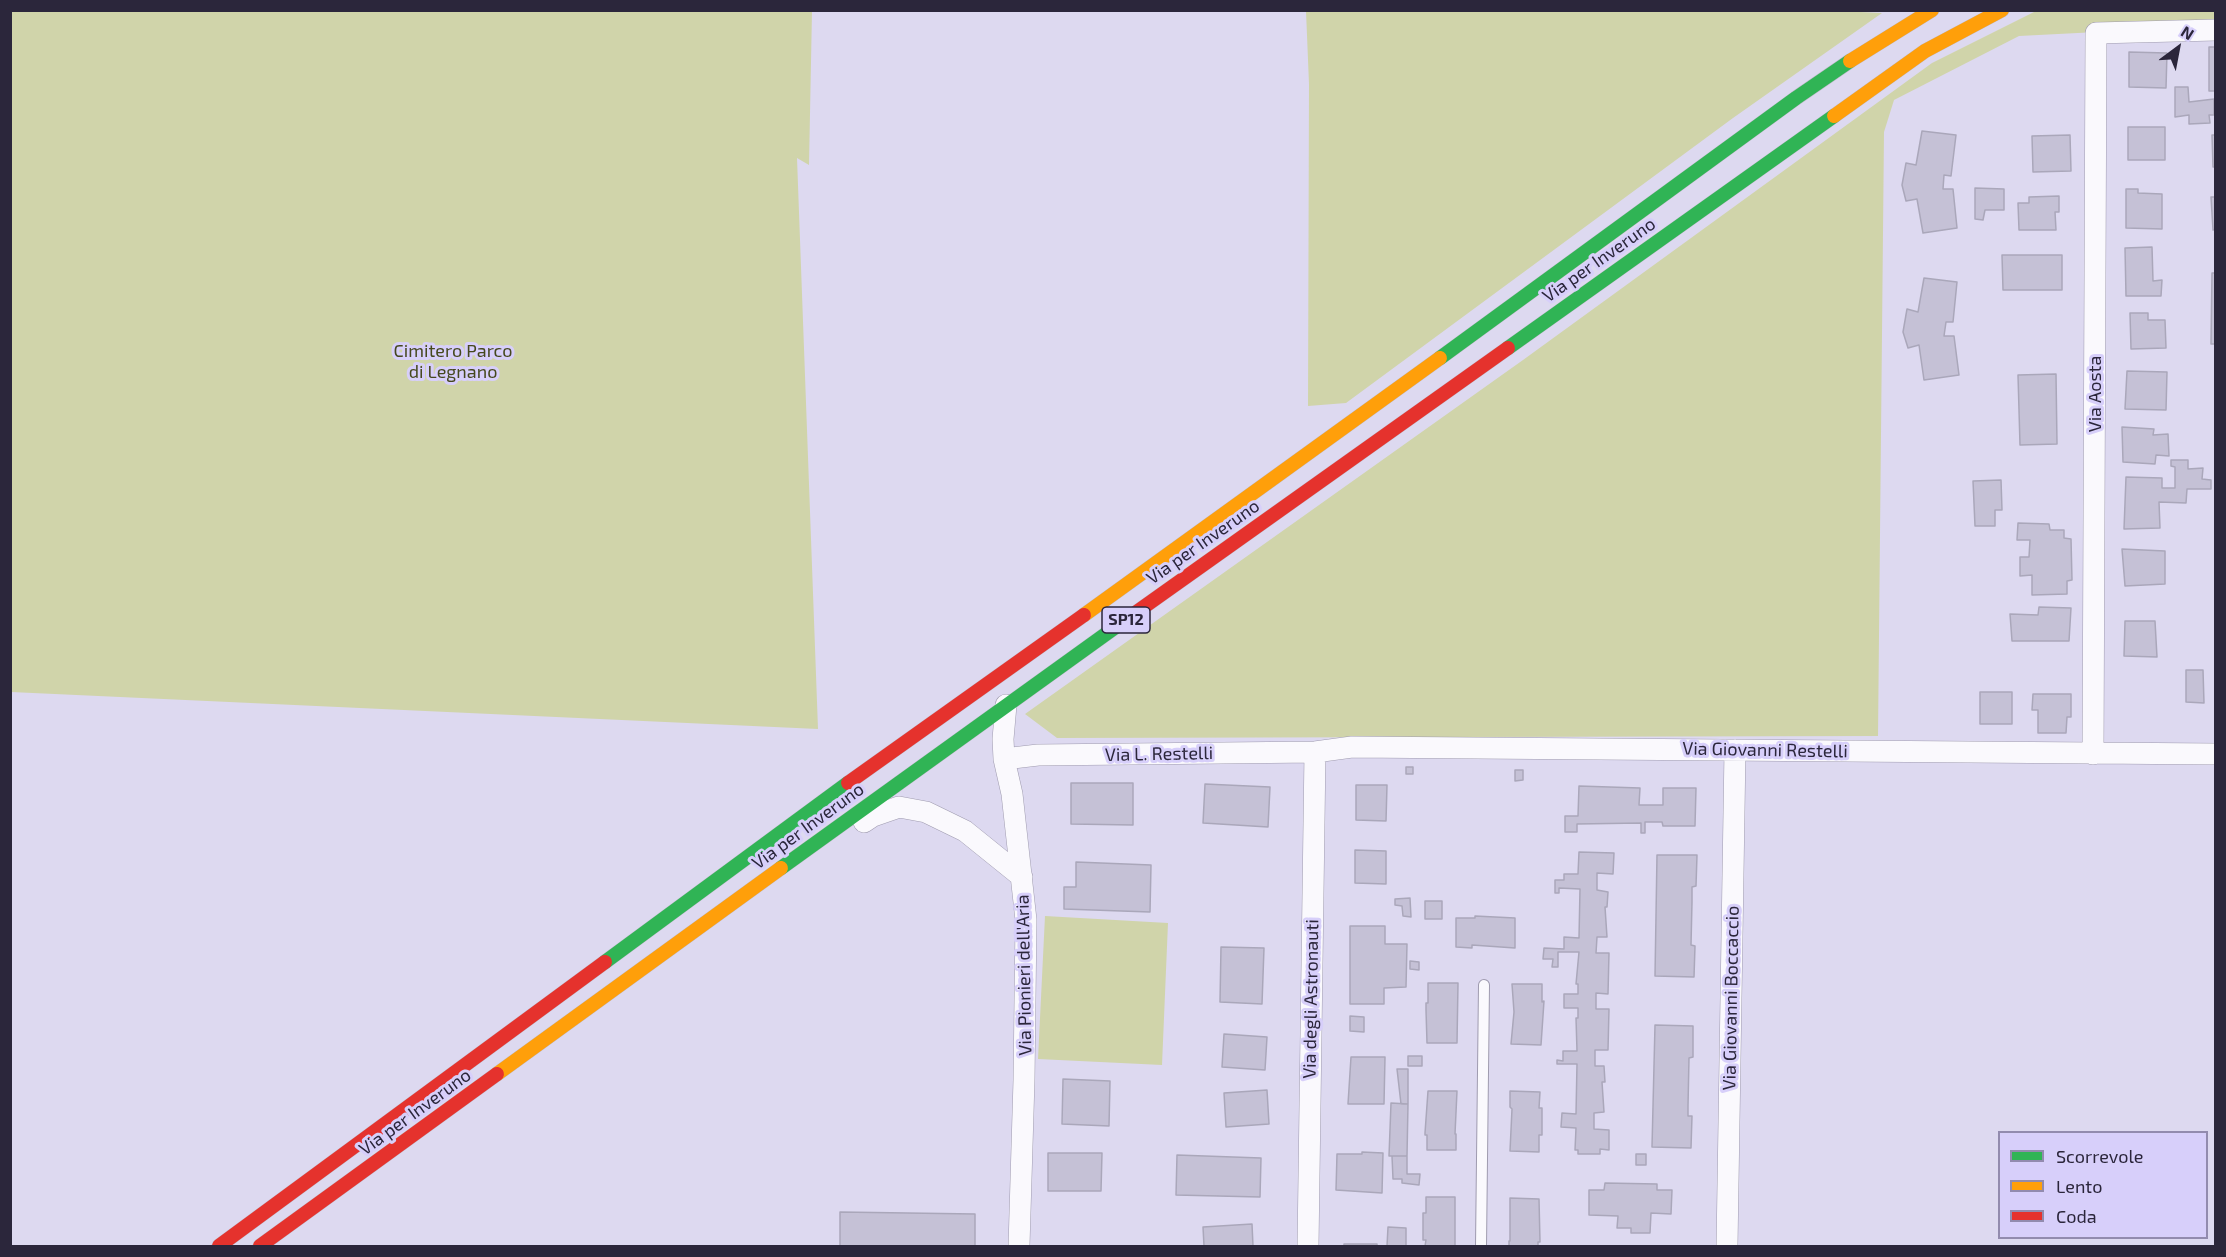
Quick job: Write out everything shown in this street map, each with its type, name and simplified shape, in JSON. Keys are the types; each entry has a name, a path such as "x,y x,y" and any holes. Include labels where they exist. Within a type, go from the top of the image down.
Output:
{"main road":[{"name":"Via per Inveruno","path":"219,1246 873,765 1302,459 1796,98 1932,10"},
{"name":"Via per Inveruno","path":"260,1246 1006,705 1924,51 2002,10"}],"street":[{"name":"Via Aosta","path":"2093,754 2096,33 2216,30"},
{"name":"Via Pionieri dell'Aria","path":"1006,705 1004,759 1012,794 1026,920 1020,1246"},
{"name":"Via Giovanni Restelli","path":"1315,752 1352,747 2216,754"},
{"name":"Via Giovanni Boccaccio","path":"1727,1246 1735,750"},
{"name":"Via L. Restelli","path":"1004,759 1038,755 1315,752"},
{"name":"Via degli Astronauti","path":"1308,1246 1315,752"},
{"path":"561,1028 601,1009 873,816 899,807 926,812 965,831 1022,877"}],"lane":[{"path":"1481,1246 1484,985"}],"green space":[{"name":"Cimitero Parco di Legnano","path":"11,10 812,11 809,165 797,158 818,729 11,692"},
{"path":"1819,10 1882,13 1733,118 1346,403 1308,406 1309,84 1306,11"},
{"path":"2036,11 2215,11 2215,26 2019,36 1894,100 1884,132 1878,736 1057,738 1025,714 1523,360 1932,63"},
{"path":"1045,916 1168,923 1162,1065 1038,1059"}],"building":[{"path":"2209,47 2216,47 2216,91 2209,91"},
{"path":"2129,52 2167,53 2166,88 2129,87"},
{"path":"2175,87 2188,87 2189,102 2214,99 2214,115 2209,115 2210,123 2189,124 2189,115 2175,117"},
{"path":"2128,127 2165,127 2165,160 2128,160"},
{"path":"1922,131 1956,135 1951,176 1944,175 1943,189 1953,189 1957,228 1923,233 1917,199 1906,201 1902,185 1906,163 1916,165"},
{"path":"2070,135 2071,171 2033,172 2032,136"},
{"path":"2212,135 2216,135 2216,167 2213,167"},
{"path":"1975,188 2004,189 2004,210 1985,210 1983,220 1975,219"},
{"path":"2126,189 2138,189 2138,193 2162,194 2162,229 2126,228"},
{"path":"2059,196 2059,212 2055,212 2056,230 2019,230 2018,203 2029,203 2029,197"},
{"path":"2211,197 2216,197 2216,229 2213,230"},
{"path":"2152,247 2153,281 2162,280 2161,296 2126,296 2125,248"},
{"path":"2002,255 2062,255 2062,290 2003,290"},
{"path":"2212,273 2216,273 2216,344 2211,344"},
{"path":"1924,278 1957,282 1953,322 1946,322 1944,336 1954,336 1959,375 1924,380 1919,345 1908,348 1903,332 1907,309 1918,312"},
{"path":"2130,313 2148,313 2148,320 2165,320 2166,348 2131,349"},
{"path":"2127,371 2167,372 2166,410 2125,409"},
{"path":"2056,374 2057,444 2020,445 2018,375"},
{"path":"2122,427 2154,429 2153,435 2168,434 2169,456 2156,455 2155,464 2123,462"},
{"path":"2171,460 2188,460 2188,469 2203,468 2202,479 2211,480 2211,489 2187,489 2186,503 2159,502 2160,528 2124,529 2126,477 2162,478 2162,488 2175,488 2175,467 2171,466"},
{"path":"2001,480 2002,510 1995,510 1995,526 1975,526 1973,481"},
{"path":"2018,523 2049,524 2050,530 2064,530 2064,538 2071,539 2072,580 2067,581 2067,594 2032,595 2032,575 2020,576 2020,557 2029,557 2030,540 2017,540"},
{"path":"2122,549 2165,551 2165,584 2125,586"},
{"path":"2039,607 2071,608 2069,641 2012,641 2010,614 2038,615"},
{"path":"2125,621 2155,621 2157,657 2124,656"},
{"path":"2186,670 2203,670 2204,703 2186,702"},
{"path":"1980,692 2012,692 2012,724 1980,724"},
{"path":"2033,694 2071,694 2071,717 2067,717 2066,733 2038,733 2038,710 2032,710"},
{"path":"1406,767 1413,767 1413,774 1406,774"},
{"path":"1515,770 1523,770 1523,780 1515,781"},
{"path":"1071,783 1133,783 1133,825 1071,824"},
{"path":"1205,784 1270,787 1268,827 1203,823"},
{"path":"1356,785 1387,785 1386,821 1356,820"},
{"path":"1579,786 1640,788 1639,805 1663,805 1663,788 1696,788 1695,826 1663,826 1662,822 1645,822 1645,833 1641,833 1641,823 1577,824 1577,832 1565,832 1565,816 1578,816"},
{"path":"1355,850 1386,851 1386,884 1355,883"},
{"path":"1579,852 1614,853 1613,874 1597,873 1597,890 1608,892 1607,907 1605,907 1607,937 1597,937 1596,953 1609,953 1608,994 1596,993 1596,1009 1609,1009 1608,1050 1595,1050 1595,1066 1604,1066 1605,1082 1602,1082 1604,1112 1594,1113 1594,1129 1609,1130 1609,1150 1600,1149 1600,1154 1578,1154 1578,1150 1575,1150 1576,1128 1561,1127 1562,1113 1576,1114 1577,1064 1557,1064 1557,1060 1563,1061 1563,1051 1577,1051 1578,1008 1564,1008 1564,994 1578,994 1578,984 1576,984 1579,952 1558,952 1558,967 1552,967 1553,959 1543,959 1544,948 1564,949 1564,937 1579,938 1580,889 1559,888 1559,893 1555,893 1555,880 1564,880 1564,874 1578,874"},
{"path":"1657,855 1697,855 1696,886 1692,887 1691,945 1695,946 1694,977 1655,976"},
{"path":"1076,862 1151,865 1150,912 1064,909 1064,887 1076,887"},
{"path":"1410,898 1411,917 1403,916 1402,906 1395,905 1395,899"},
{"path":"1425,901 1442,901 1442,919 1425,919"},
{"path":"1475,916 1515,918 1515,948 1472,945 1472,948 1456,947 1456,918 1475,918"},
{"path":"1350,926 1385,926 1385,944 1407,944 1406,987 1384,988 1384,1004 1350,1004"},
{"path":"1221,947 1264,948 1262,1004 1220,1002"},
{"path":"1410,961 1419,962 1419,970 1410,969"},
{"path":"1428,983 1458,983 1457,1043 1427,1043"},
{"path":"1512,984 1542,984 1542,1002 1544,1001 1541,1045 1511,1044 1514,1012"},
{"path":"1350,1016 1364,1017 1364,1032 1350,1031"},
{"path":"1655,1025 1693,1026 1693,1057 1689,1058 1688,1106 1688,1116 1692,1116 1691,1148 1652,1147"},
{"path":"1224,1034 1267,1037 1265,1070 1222,1067"},
{"path":"1408,1056 1422,1056 1422,1066 1408,1066"},
{"path":"1351,1057 1385,1057 1384,1104 1348,1104"},
{"path":"1397,1069 1408,1069 1408,1104 1401,1104"},
{"path":"1063,1079 1110,1081 1109,1126 1062,1124"},
{"path":"1267,1090 1269,1124 1226,1127 1224,1093"},
{"path":"1428,1091 1457,1091 1456,1150 1427,1150 1425,1133"},
{"path":"1510,1091 1540,1092 1542,1135 1539,1135 1539,1152 1510,1151 1512,1109"},
{"path":"1391,1103 1408,1104 1407,1156 1389,1156"},
{"path":"1362,1152 1383,1153 1382,1193 1336,1190 1337,1154 1362,1154"},
{"path":"1048,1153 1102,1153 1101,1191 1048,1191"},
{"path":"1636,1154 1646,1154 1646,1165 1636,1165"},
{"path":"1177,1155 1261,1158 1260,1197 1176,1195"},
{"path":"1392,1156 1407,1156 1407,1174 1420,1174 1419,1185 1402,1183 1402,1179 1393,1179"},
{"path":"1605,1183 1657,1184 1657,1190 1672,1190 1671,1214 1651,1213 1650,1233 1631,1233 1631,1228 1617,1228 1618,1216 1589,1215 1589,1190 1604,1190"},
{"path":"1426,1197 1455,1197 1455,1246 1425,1246 1423,1213 1426,1213"},
{"path":"1510,1198 1539,1199 1540,1242 1538,1246 1509,1246"},
{"path":"840,1212 975,1214 975,1246 840,1246"},
{"path":"1252,1224 1253,1246 1204,1246 1203,1227"},
{"path":"1388,1227 1406,1228 1406,1246 1387,1246"},
{"path":"1344,1244 1377,1244 1377,1246 1344,1246"}],"traffic: fast":[{"path":"1440,358 1850,61"},
{"path":"1508,348 1834,116"},
{"path":"781,868 1117,626"},
{"path":"605,962 848,783"}],"traffic: slow":[{"path":"1850,61 1932,10"},
{"path":"1834,116 1925,51 2002,10"},
{"path":"1084,615 1440,358"},
{"path":"497,1074 781,868"}],"traffic: jam":[{"path":"1117,626 1508,348"},
{"path":"848,783 1084,615"},
{"path":"219,1246 605,962"},
{"path":"260,1246 497,1074"}]}
